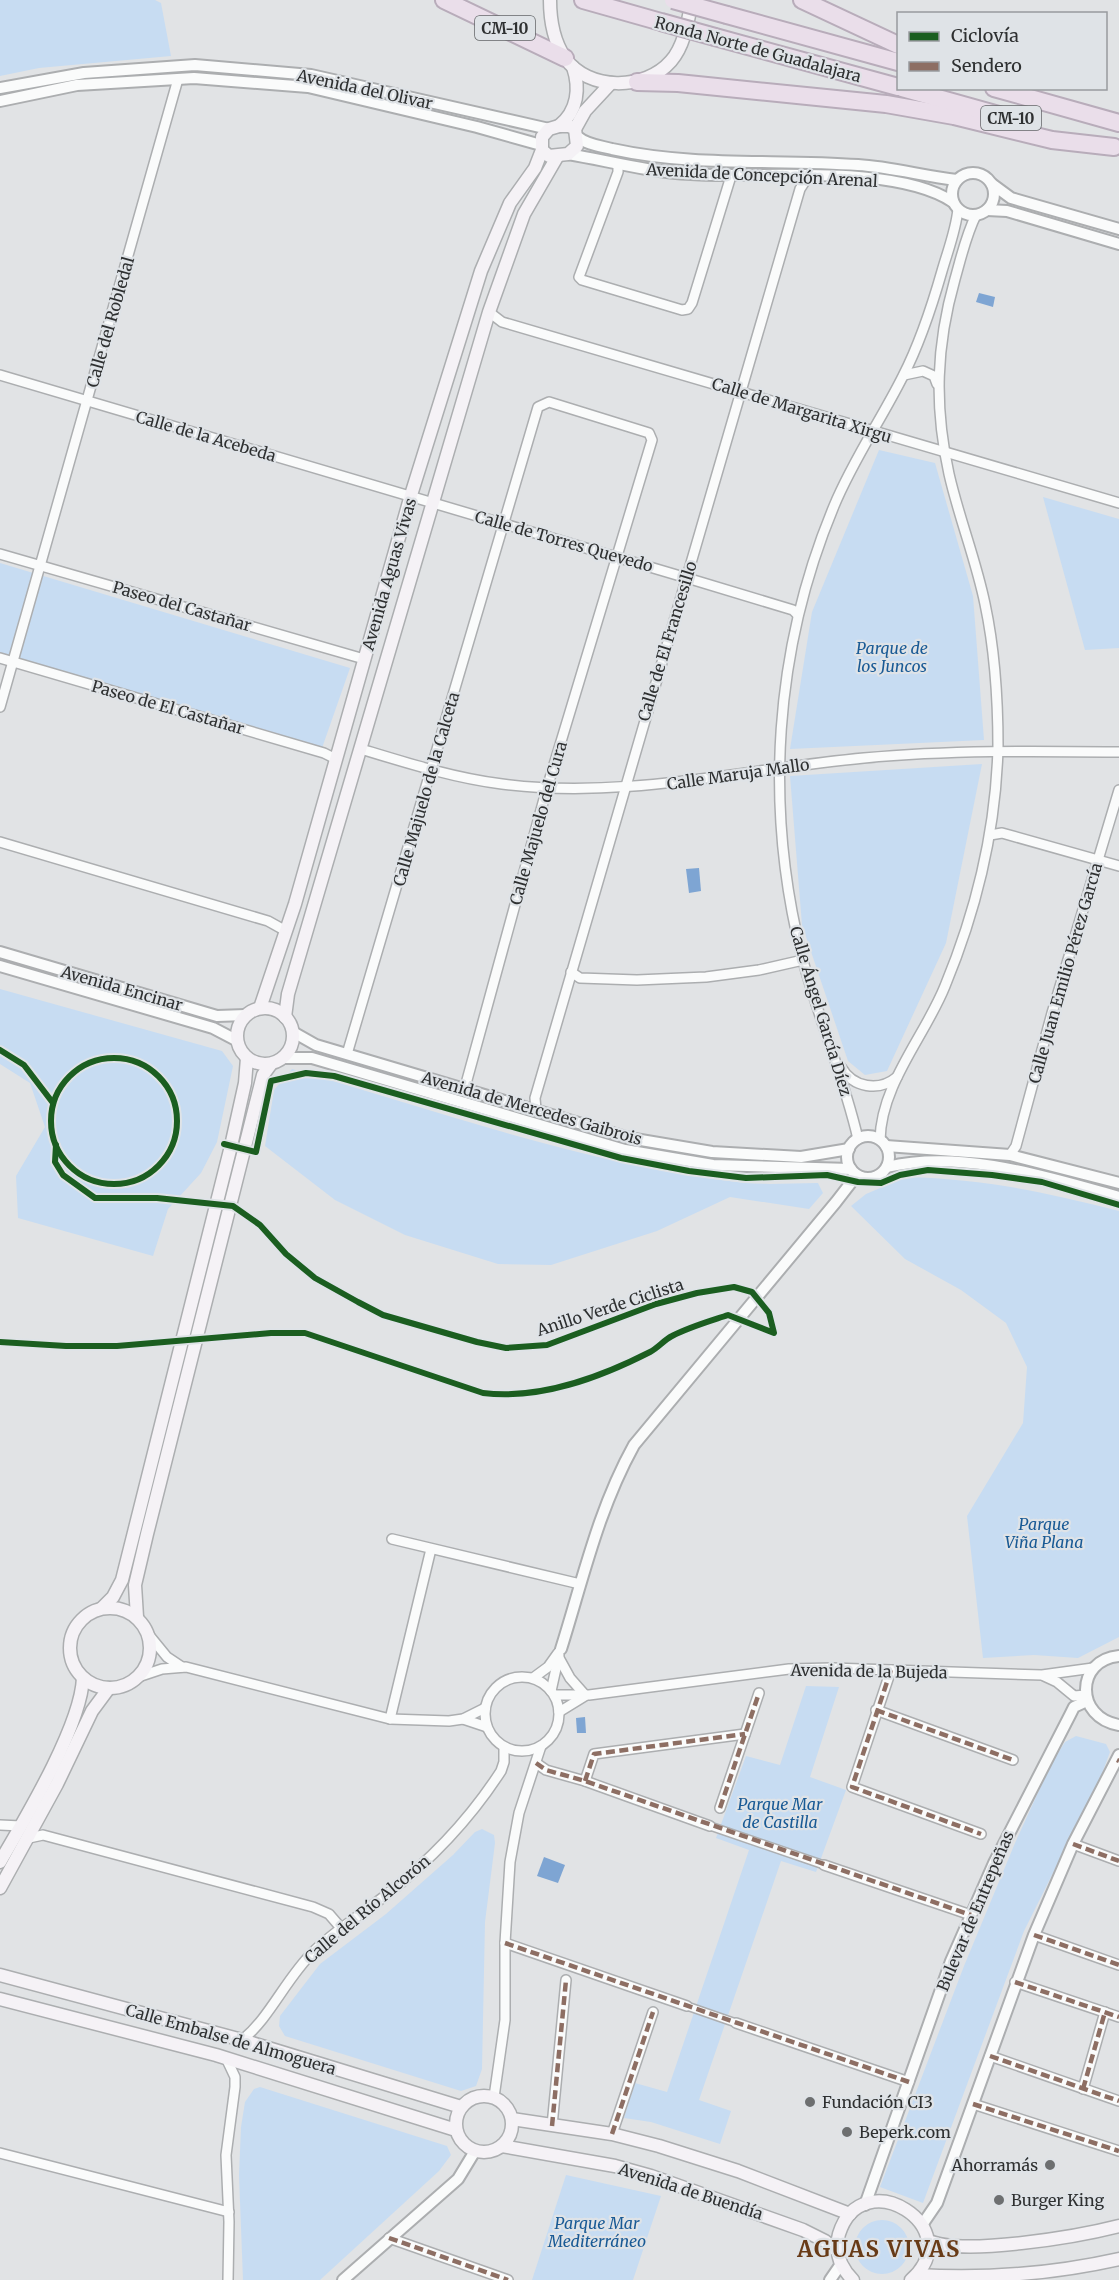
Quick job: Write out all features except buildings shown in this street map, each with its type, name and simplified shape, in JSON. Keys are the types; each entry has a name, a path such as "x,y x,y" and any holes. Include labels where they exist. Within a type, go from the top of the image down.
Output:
{"highway":[{"name":"CM-10","path":"444,0 569,63"},
{"name":"Ronda Norte de Guadalajara","path":"674,0 897,62"},
{"path":"802,0 897,45"},
{"name":"Ronda Norte de Guadalajara","path":"586,1 897,87"},
{"name":"CM-10","path":"637,82 678,83 886,104 954,116 1052,140 1116,148"},
{"name":"Ronda Norte de Guadalajara","path":"907,90 1116,148"},
{"name":"CM-10","path":"1001,90 1119,123"},
{"name":"CM-10","path":"1035,90 1119,118"}],"main road":[{"name":"CM-10","path":"550,0 552,31 569,63 596,80 611,83 637,82 654,75 671,61 685,32 692,0"},
{"path":"569,63 579,85 577,95 569,117 542,137 541,147 549,156 563,155 575,149 577,133 585,111 611,83"},
{"path":"554,128 569,126 577,133"},
{"name":"Avenida Aguas Vivas","path":"260,1008 286,931 411,495 491,244 510,203 535,168 541,147"},
{"name":"Avenida Aguas Vivas","path":"285,1017 288,993 361,749 431,502 489,312 524,214 563,155"},
{"path":"102,1608 124,1609 136,1617 149,1635 148,1658 138,1677 127,1684 109,1688 100,1687 83,1678 75,1668 70,1656 71,1636 79,1622 102,1608 113,1597 122,1580 166,1433 263,1075 289,1051 293,1032 285,1017 278,1011 260,1008 246,1015 240,1022 236,1040 247,1058 263,1065 277,1061"},
{"path":"136,1617 135,1585 166,1433 245,1083 247,1058"},
{"path":"0,1862 21,1826 78,1708 83,1678"},
{"path":"0,1888 29,1838 92,1711 109,1688"},
{"name":"Calle Embalse de Almoguera","path":"0,1975 242,2040 461,2107"},
{"name":"Calle Embalse de Almoguera","path":"0,1999 226,2058 456,2130"},
{"path":"483,2096 494,2097 504,2103 512,2119 511,2131 502,2146 491,2150 475,2151 467,2147 456,2130 456,2117 461,2107 469,2100 483,2096"},
{"name":"Avenida de Buendía","path":"512,2119 612,2134 738,2171 850,2214"},
{"name":"Avenida de Buendía","path":"502,2146 615,2166 651,2176 803,2230 825,2241 839,2258"},
{"path":"853,2280 839,2258 841,2229 850,2214 865,2205 877,2202 898,2204 915,2216 922,2225 927,2240 926,2259 914,2278"},
{"path":"927,2240 953,2246 1024,2243 1087,2234 1119,2226"},
{"path":"914,2278 1027,2274 1077,2268 1119,2259"}],"street":[{"name":"Avenida del Olivar","path":"0,88 84,73 195,65 311,75 554,128"},
{"name":"Avenida del Olivar","path":"0,101 77,85 178,79 308,87 477,127 541,147"},
{"name":"Calle del Robledal","path":"0,707 178,79"},
{"name":"Avenida de Concepción Arenal","path":"577,133 586,143 691,161 857,164 889,167 957,180"},
{"name":"Avenida de Concepción Arenal","path":"563,155 679,173 846,177 917,186 934,190 956,205"},
{"path":"618,165 618,172 579,277 582,280 682,310 688,309 692,303 731,176"},
{"path":"1119,229 1011,198 980,174 970,173 957,180 952,194 956,205 966,214 976,215 987,210 1007,211 1119,244"},
{"name":"Calle de El Francesillo","path":"536,1110 535,1098 624,787 800,189 809,175"},
{"path":"987,210 993,202 992,184"},
{"name":"Calle Ángel García Díez","path":"858,1139 835,1057 803,960 788,890 780,828 778,768 781,714 798,615 834,504 904,375 936,294 956,205"},
{"path":"887,1167 888,1153 883,1143 882,1116 898,1076 945,987 974,903 990,835 998,751 998,706 985,604 944,452 938,386 940,340 953,288 976,215"},
{"name":"Calle de Margarita Xirgu","path":"489,312 502,322 1119,503"},
{"path":"904,375 922,371 934,376 938,386"},
{"name":"Calle de la Acebeda","path":"0,375 431,502"},
{"name":"Calle Majuelo de la Calceta","path":"347,1054 538,406 549,402 652,436 618,557"},
{"name":"Calle de Torres Quevedo","path":"431,502 793,610 798,615"},
{"name":"Paseo del Castañar","path":"0,554 364,659"},
{"name":"Calle Majuelo del Cura","path":"468,1091 467,1080 547,788 618,557"},
{"name":"Paseo de El Castañar","path":"0,658 324,753 336,759"},
{"name":"Calle Maruja Mallo","path":"361,749 471,779 547,788 624,787 866,758 998,751 1119,752"},
{"name":"Calle Juan Emilio Pérez García","path":"1010,1155 1016,1146 1119,790"},
{"path":"990,835 1002,832 1119,866"},
{"path":"0,842 268,921 286,931"},
{"name":"Avenida Encinar","path":"0,952 217,1016 246,1015"},
{"path":"571,972 580,978 599,979 688,978 759,970 803,960"},
{"name":"Avenida Encinar","path":"0,966 213,1028 236,1040"},
{"name":"Avenida de Mercedes Gaibrois","path":"293,1032 316,1045 629,1138 712,1152 801,1157 849,1149"},
{"path":"835,1057 846,1076 861,1085 887,1084 898,1076"},
{"name":"Avenida de Mercedes Gaibrois","path":"277,1061 312,1058 625,1150 713,1165 852,1171"},
{"path":"494,2097 506,2020 505,1943 510,1862 530,1775 541,1746 554,1732 559,1712 553,1693 560,1653 590,1545 613,1483 646,1427 853,1180 847,1160 849,1149 858,1139 871,1137 883,1143 1010,1155 1119,1183"},
{"path":"844,1192 887,1167 907,1162 1008,1168 1119,1197"},
{"path":"852,1171 867,1177"},
{"path":"392,1539 580,1584"},
{"path":"390,1719 431,1549"},
{"path":"149,1635 167,1657 182,1667 390,1719 434,1721 464,1719 487,1727 504,1747 525,1752 541,1746"},
{"path":"533,1678 548,1667 560,1653"},
{"path":"560,1653 570,1678 587,1695"},
{"path":"1119,1656 1106,1659 1093,1668 1086,1684 1087,1698 1097,1716 1119,1725"},
{"path":"138,1677 162,1669 182,1667"},
{"name":"Avenida de la Bujeda","path":"553,1693 587,1695 789,1669 1042,1675 1093,1668"},
{"path":"891,1670 852,1786 981,1834"},
{"name":"Avenida de la Bujeda","path":"1042,1675 1057,1682 1074,1696 1087,1698"},
{"path":"487,1727 485,1708 487,1701 504,1681 514,1677 533,1678 553,1693"},
{"path":"720,1808 759,1693"},
{"name":"Avenida de la Bujeda","path":"559,1712 587,1695"},
{"name":"Bulevar de Entrepeñas","path":"865,2205 951,1961 971,1915 1049,1751 1074,1707 1087,1698"},
{"path":"464,1719 485,1708"},
{"path":"876,1710 1013,1760"},
{"path":"585,1781 594,1754 745,1734"},
{"name":"Calle del Río Alcorón","path":"242,2040 263,2018 299,1967 341,1928 410,1875 465,1821 501,1771 504,1762 504,1747"},
{"path":"525,1752 529,1759 530,1775"},
{"path":"922,2225 937,2203 1015,1982 1034,1935 1073,1844 1118,1759"},
{"path":"536,1763 546,1770 585,1781 971,1915"},
{"path":"0,1825 21,1826"},
{"path":"29,1838 43,1835 313,1907 330,1914 341,1928"},
{"path":"1073,1844 1119,1861"},
{"path":"1034,1935 1119,1965"},
{"path":"505,1943 909,2082"},
{"path":"552,2126 566,1980"},
{"path":"1015,1982 1119,2017"},
{"path":"612,2134 653,2012"},
{"path":"1083,2089 1105,2012"},
{"path":"990,2056 1119,2102"},
{"path":"226,2058 235,2077 226,2144 229,2212 228,2280"},
{"path":"973,2104 1119,2151"},
{"path":"343,2280 458,2179 475,2151"},
{"path":"0,2153 229,2212"},
{"path":"389,2238 482,2276 507,2280"},
{"path":"830,2280 839,2258"}],"green space":[{"path":"0,0 155,0 161,3 171,56 39,68 0,76"},
{"name":"Parque de los Juncos","path":"879,450 935,463 973,596 984,740 790,749 812,612"},
{"path":"1043,497 1119,519 1119,648 1085,650"},
{"path":"0,563 350,668 322,748 0,653"},
{"path":"982,764 946,943 887,1071 865,1075 848,1061 802,925 790,776"},
{"path":"0,989 222,1051 233,1066 217,1142 201,1173 168,1209 153,1256 18,1218 16,1176 45,1127 30,1083 0,1064"},
{"path":"292,1069 573,1151 687,1175 745,1183 818,1183 823,1193 809,1209 730,1197 657,1231 551,1265 498,1264 405,1235 335,1200 265,1146 274,1090"},
{"name":"Parque Viña Plana","path":"906,1177 962,1180 1014,1188 1119,1211 1119,1637 1078,1658 1034,1655 983,1658 967,1516 1023,1423 1027,1367 1006,1323 961,1290 905,1259 851,1206 866,1194"},
{"name":"Parque Mar de Castilla","path":"806,1686 839,1687 810,1777 846,1790 816,1872 781,1861 699,2100 731,2111 720,2144 651,2122 624,2118 635,2083 667,2092 749,1850 716,1838 746,1756 780,1765"},
{"path":"1076,1736 1106,1744 1110,1752 1100,1779 1024,1931 923,2203 880,2187 964,1966 1015,1843 1052,1762 1065,1742"},
{"path":"482,1829 494,1835 495,1843 485,1922 482,2069 476,2086 461,2091 285,2036 279,2026 280,2016 320,1964 386,1914 453,1855 475,1832"},
{"path":"260,2087 447,2146 451,2155 439,2171 320,2280 243,2280 239,2175 241,2127 245,2102 254,2089"},
{"name":"Parque Mar Mediterráneo","path":"566,2175 661,2196 633,2280 532,2280"},
{"path":"877,2220 887,2220 897,2224 905,2232 909,2247 905,2262 897,2270 887,2274 877,2274 867,2270 859,2262 855,2252 855,2242 859,2232 867,2224"}],"water":[{"path":"979,293 995,297 993,307 976,302"},
{"path":"699,868 701,891 689,893 686,869"},
{"path":"585,1717 586,1733 577,1733 576,1718"},
{"path":"544,1857 565,1865 558,1883 537,1876"}],"marked path":[{"path":"891,1670 852,1787 981,1834"},
{"path":"720,1808 759,1693"},
{"path":"876,1710 1013,1760"},
{"path":"585,1781 594,1754 745,1734"},
{"path":"536,1763 546,1770 585,1781 971,1915"},
{"path":"1073,1844 1119,1861"},
{"path":"1034,1935 1119,1965"},
{"path":"505,1943 909,2082"},
{"path":"552,2126 566,1980"},
{"path":"1015,1982 1119,2017"},
{"path":"612,2134 653,2012"},
{"path":"1083,2089 1105,2012"},
{"path":"990,2056 1119,2101"},
{"path":"973,2104 1119,2151"},
{"path":"389,2238 508,2280"}],"cycle path":[{"path":"0,1050 24,1065 53,1103"},
{"path":"114,1058 138,1063 158,1077 172,1097 177,1121 172,1145 158,1165 138,1179 114,1184 90,1179 70,1165 56,1145 51,1121 56,1097 70,1077 90,1063 114,1058"},
{"path":"224,1144 256,1152 271,1081 306,1073 334,1076 621,1158 689,1171 746,1178 827,1175 858,1182 881,1183 900,1175 928,1170 992,1175 1042,1182 1119,1205"},
{"name":"Anillo Verde Ciclista","path":"0,1342 117,1346 271,1333 305,1333 483,1393 504,1394 547,1390 590,1378 650,1352 679,1333 728,1315 774,1333 769,1313 752,1292 734,1287 697,1293 656,1304 547,1345 506,1348 477,1342 383,1315 358,1302 315,1278 286,1254 260,1225 233,1206 157,1198 95,1198 63,1175 55,1162 56,1145"}],"place":[{"name":"Fundación CI3","path":"810,2102"},
{"name":"Beperk.com","path":"847,2132"},
{"name":"Ahorramás","path":"1050,2165"},
{"name":"Burger King","path":"999,2200"}],"district":[{"name":"AGUAS VIVAS","path":"879,2249"}]}
